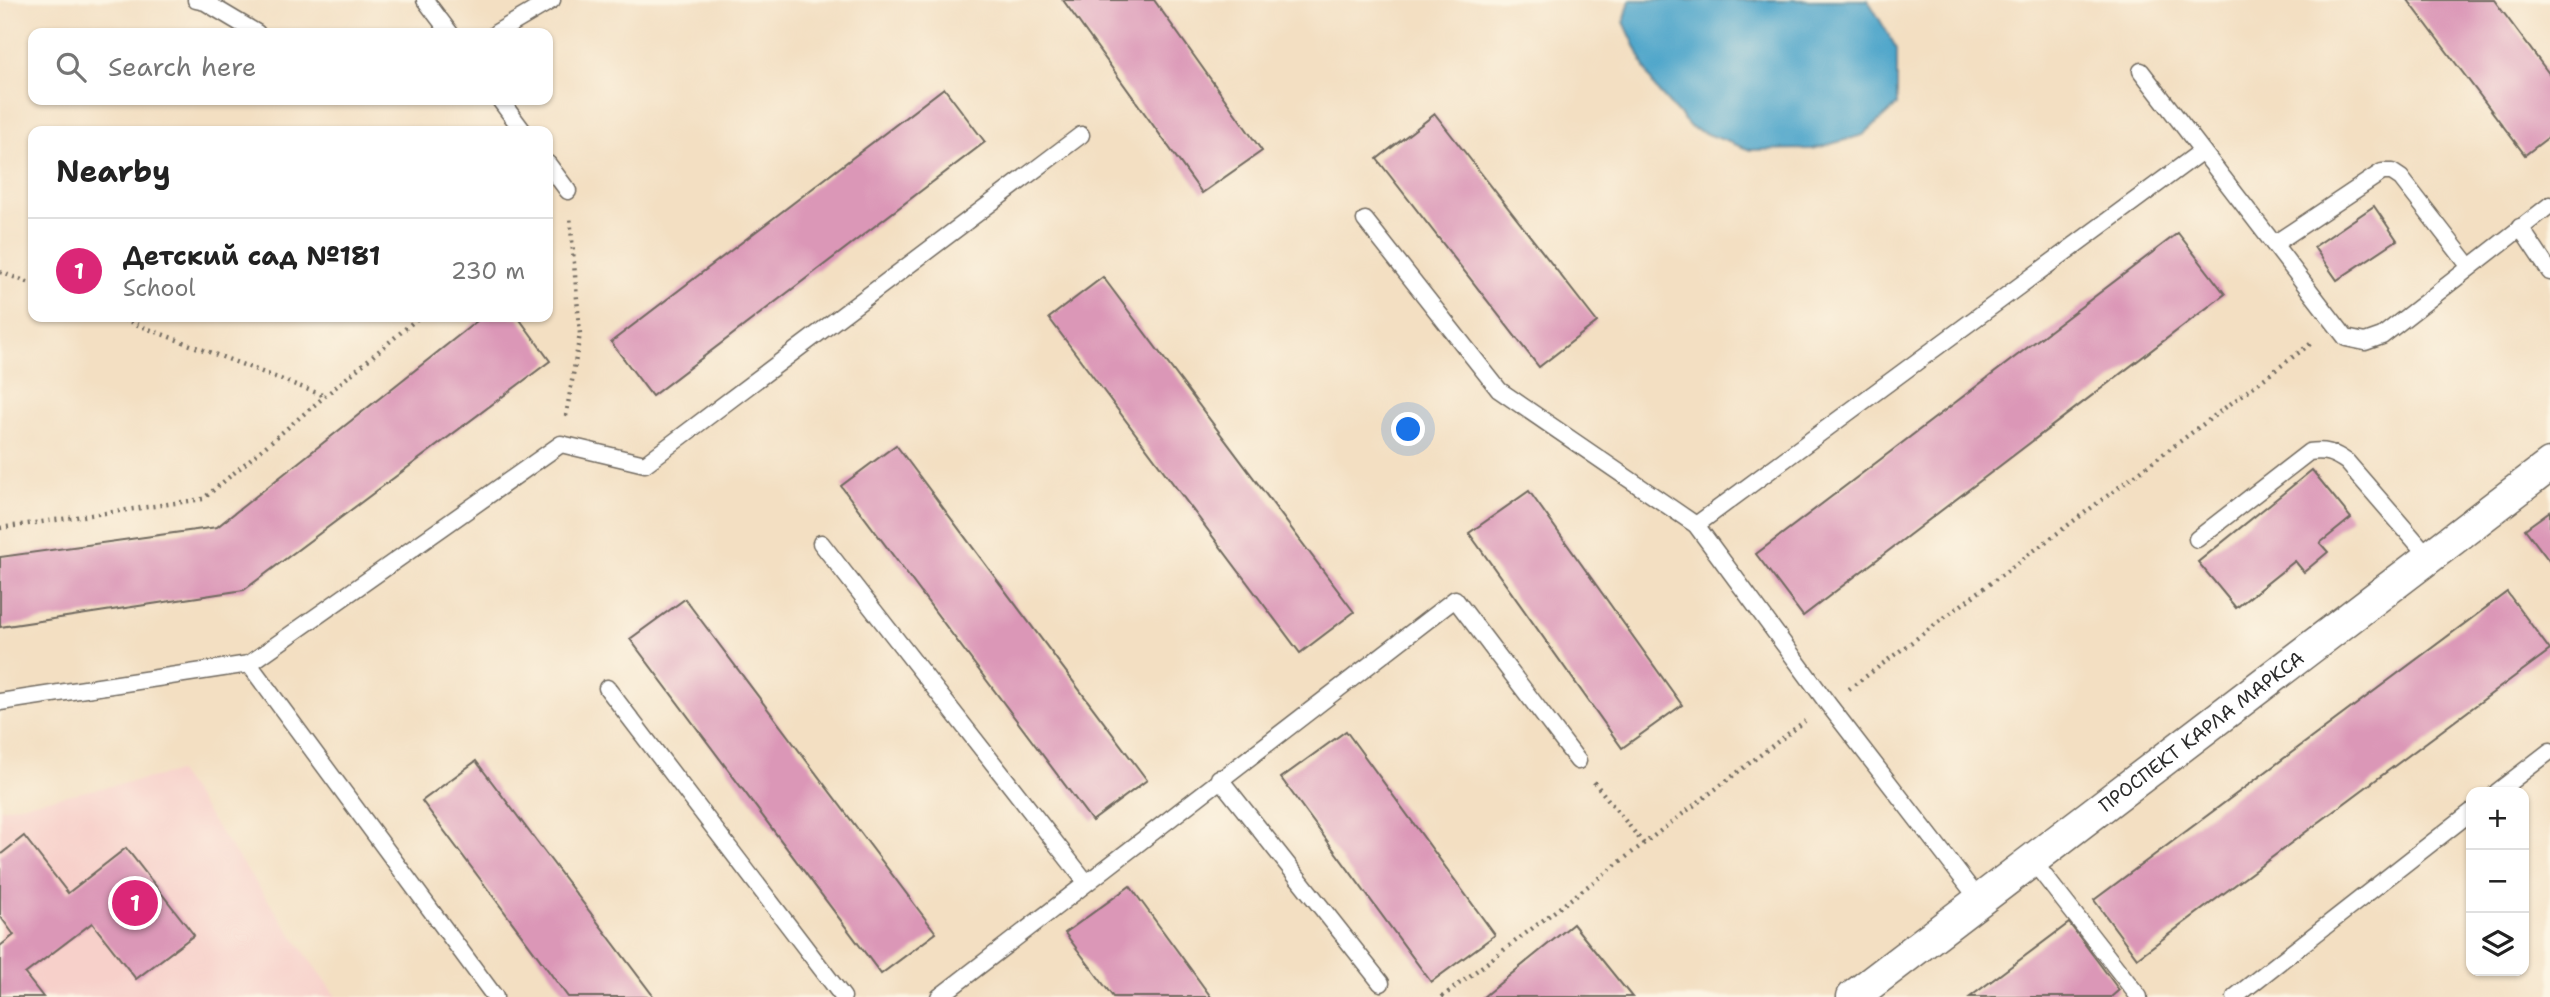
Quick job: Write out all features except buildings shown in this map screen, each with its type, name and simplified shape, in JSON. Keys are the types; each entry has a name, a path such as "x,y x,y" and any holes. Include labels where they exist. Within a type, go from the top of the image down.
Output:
{"street":[{"name":"ПРОСПЕКТ КАРЛА МАРКСА","path":"1853,997 2550,465"}],"lane":[{"path":"196,0 205,2 249,28"},
{"path":"425,0 446,28"},
{"path":"504,28 552,0"},
{"path":"2141,71 2346,338 2365,342 2382,336 2550,205"},
{"path":"504,105 519,126"},
{"path":"0,702 248,664 561,444 645,464 1081,135"},
{"path":"1696,526 2202,151"},
{"path":"553,171 568,191"},
{"path":"2274,244 2382,172 2392,172 2402,178 2470,267"},
{"path":"1366,220 1499,390 1696,526 1979,901"},
{"path":"2520,227 2550,272"},
{"path":"2197,539 2309,452 2323,450 2335,453 2347,461 2429,557"},
{"path":"821,543 1086,883"},
{"path":"939,997 1455,598 1578,761"},
{"path":"248,664 495,997"},
{"path":"607,688 843,997"},
{"path":"2503,787 2550,751"},
{"path":"1219,778 1381,983"},
{"path":"2235,997 2466,816"},
{"path":"2032,860 2139,997"}],"path":[{"path":"561,444 580,334 568,191"},
{"path":"0,272 28,283"},
{"path":"130,322 325,396"},
{"path":"0,528 203,499 413,322"},
{"path":"1442,997 1828,704 2336,325"},
{"path":"1578,761 1644,844"}],"shaded area":[{"path":"178,772 336,997 0,997 0,809"}],"water":[{"path":"1630,0 1868,0 1897,49 1897,105 1863,135 1813,149 1750,150 1691,128 1654,87 1624,22"}],"place":[{"name":"Детский сад №181","path":"135,903"}]}
